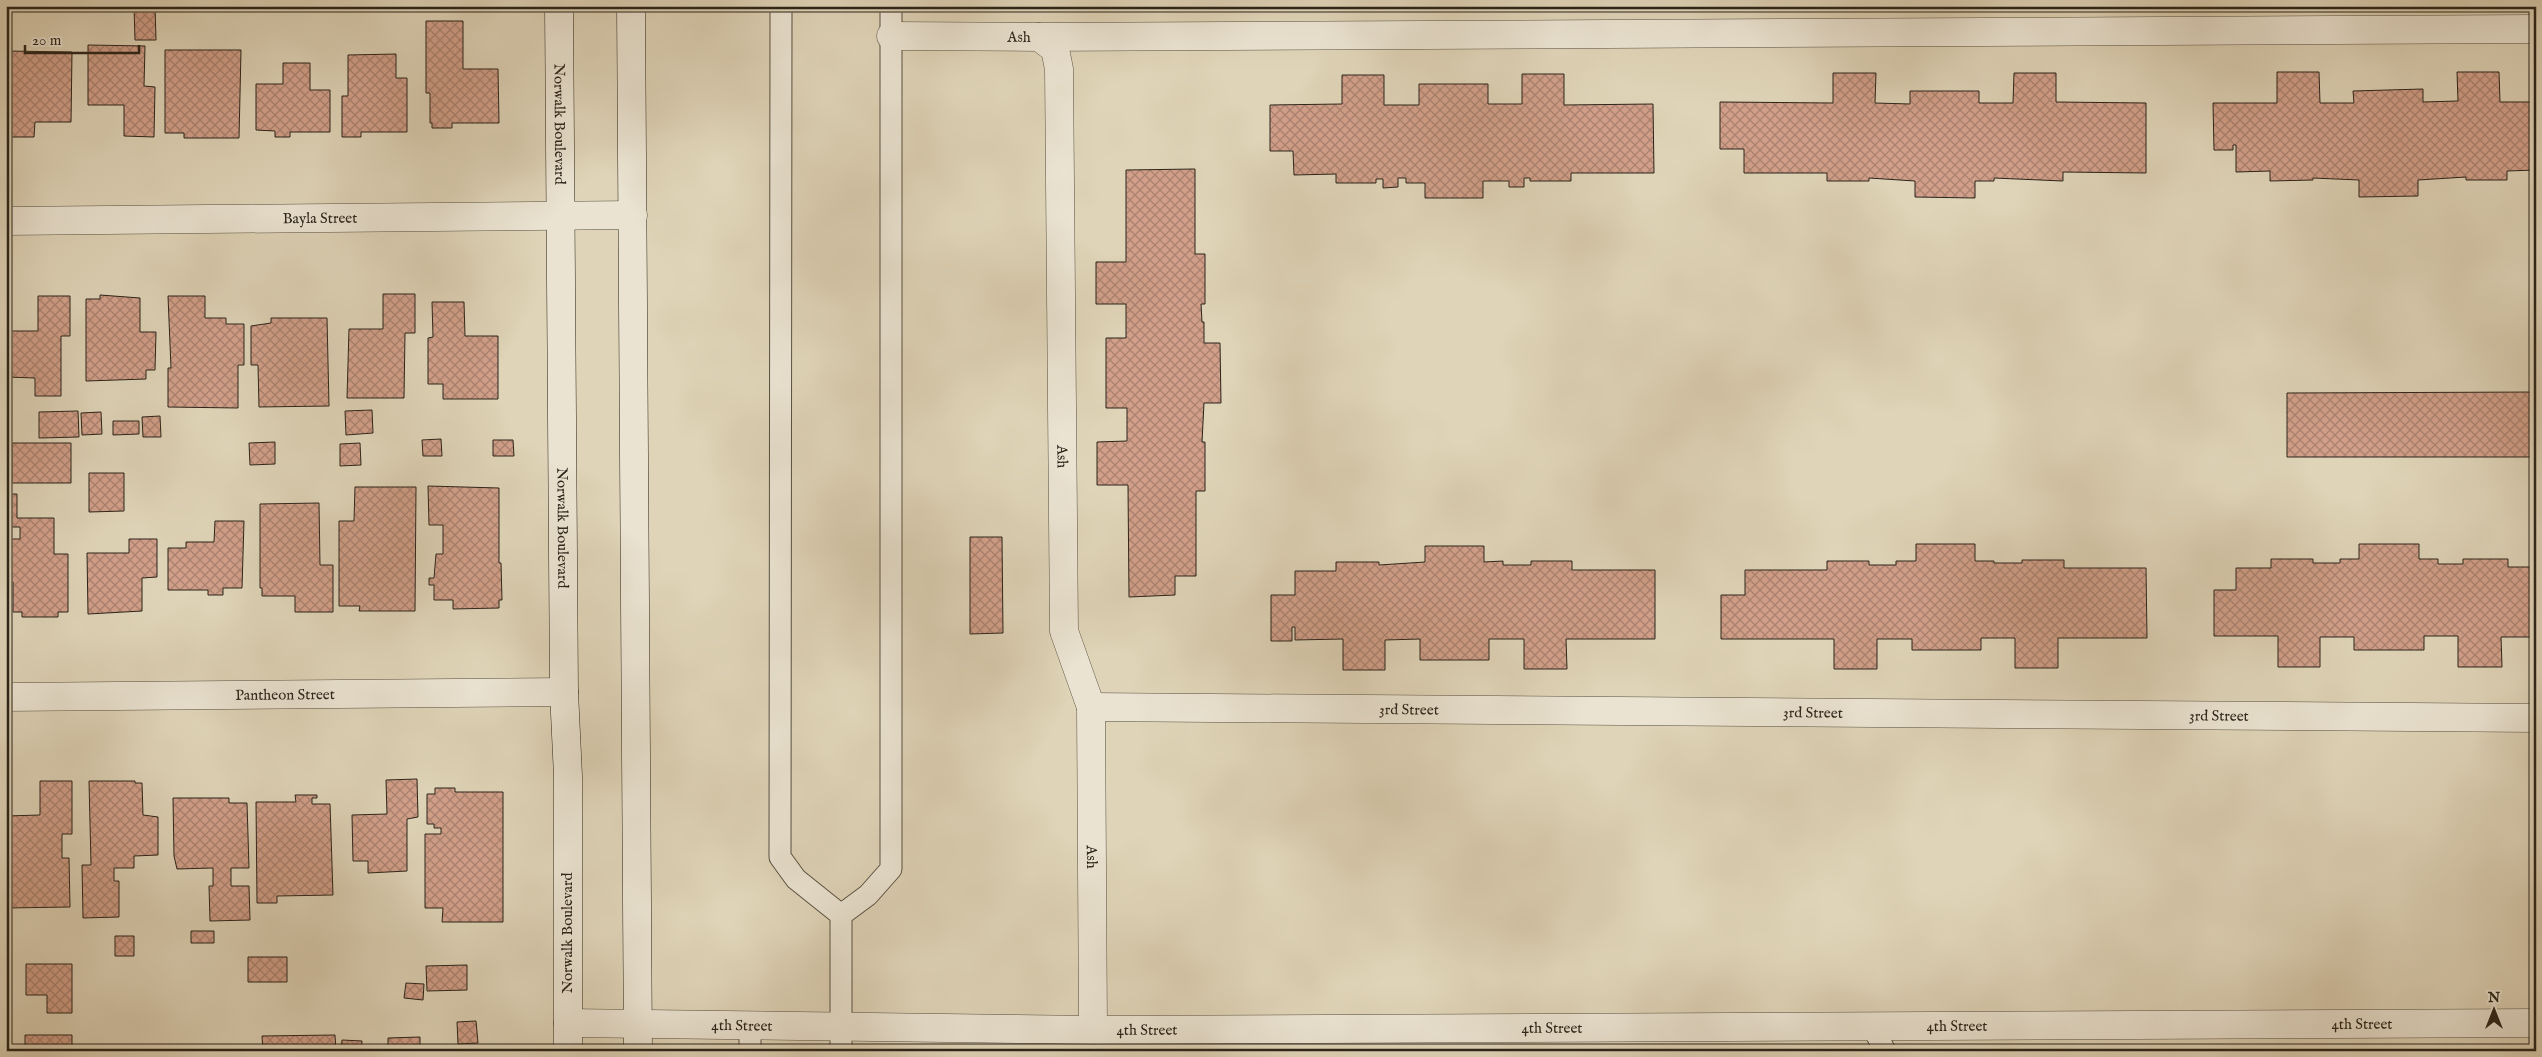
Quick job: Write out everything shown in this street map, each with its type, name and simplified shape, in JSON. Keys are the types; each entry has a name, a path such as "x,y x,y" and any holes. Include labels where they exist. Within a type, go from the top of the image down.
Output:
{"street":[{"name":"Norwalk Boulevard","path":"559,6 564,692 568,776 568,1051"},
{"path":"631,6 638,1051"},
{"path":"1039,36 2536,29"},
{"name":"Ash","path":"891,36 1039,36 1055,48 1059,69 1064,631 1091,707 1093,1030"},
{"name":"Bayla Street","path":"6,221 562,215 633,216"},
{"name":"Pantheon Street","path":"6,697 564,692"},
{"name":"3rd Street","path":"1091,707 2536,718"},
{"name":"4th Street","path":"568,1023 638,1024 750,1038 841,1039 1093,1030 2536,1023"}],"lane":[{"path":"781,6 780,857 796,879 841,916"},
{"path":"841,916 868,895 891,869 891,6"},
{"path":"841,916 841,1039"},
{"path":"1872,1026 1885,1051"}],"building":[{"path":"134,6 155,6 156,40 135,40"},
{"path":"426,21 463,21 463,69 498,69 499,123 452,123 452,128 432,128 432,123 430,123 430,93 426,93"},
{"path":"88,45 145,46 144,86 155,87 154,137 124,136 124,105 88,105"},
{"path":"165,50 241,50 239,138 184,138 184,133 165,133"},
{"path":"6,51 72,52 71,122 35,122 34,137 6,137"},
{"path":"396,54 396,78 407,78 407,132 361,132 361,137 342,137 342,96 348,96 348,55"},
{"path":"283,63 310,63 310,90 330,90 330,132 290,132 290,137 275,137 275,131 256,130 256,84 283,84"},
{"path":"2277,72 2319,72 2320,103 2354,103 2353,91 2423,89 2423,102 2458,101 2457,72 2499,72 2500,102 2536,102 2536,170 2507,171 2507,180 2466,180 2466,177 2418,180 2418,196 2359,197 2359,180 2313,178 2313,180 2270,181 2270,171 2236,172 2236,145 2233,145 2233,150 2214,150 2213,103 2277,103"},
{"path":"1833,73 1876,73 1875,103 1910,104 1910,91 1979,91 1979,103 2013,103 2014,73 2056,73 2056,102 2146,103 2146,173 2063,172 2063,181 1994,178 1994,181 1975,181 1975,198 1915,197 1915,181 1869,178 1869,181 1827,181 1827,173 1744,173 1744,149 1720,149 1720,102 1833,103"},
{"path":"1522,74 1564,74 1564,105 1653,104 1654,173 1571,173 1571,181 1530,181 1530,178 1524,178 1524,187 1509,187 1509,181 1483,181 1483,198 1425,198 1425,183 1406,183 1406,178 1398,178 1398,187 1383,188 1383,179 1376,179 1376,183 1336,183 1336,174 1294,175 1293,151 1270,151 1270,105 1342,104 1342,75 1384,75 1384,105 1419,105 1419,84 1488,84 1488,104 1522,104"},
{"path":"1195,169 1195,254 1205,254 1205,304 1201,304 1202,322 1204,322 1204,343 1220,343 1221,403 1204,403 1202,442 1205,442 1205,491 1196,491 1196,576 1175,576 1175,595 1129,597 1128,485 1097,485 1097,442 1127,441 1127,408 1106,408 1106,338 1126,338 1126,304 1096,304 1096,262 1126,262 1126,170"},
{"path":"383,294 415,294 415,333 405,333 404,398 347,398 349,329 383,329"},
{"path":"100,295 140,298 140,332 156,332 155,370 146,370 146,379 86,381 86,299 100,299"},
{"path":"38,296 70,296 70,336 61,336 61,396 35,396 35,378 6,377 6,331 38,331"},
{"path":"168,296 205,296 205,318 226,318 226,324 244,324 244,365 238,365 238,408 168,407 168,368 171,368"},
{"path":"432,302 464,302 465,336 498,336 498,399 443,399 443,384 428,384 428,338 433,337"},
{"path":"271,318 327,318 329,406 259,407 258,365 251,365 251,326 271,323"},
{"path":"2536,392 2536,457 2287,457 2287,393"},
{"path":"372,410 373,433 346,435 345,411"},
{"path":"78,411 79,437 39,438 39,412"},
{"path":"101,412 102,434 82,435 81,413"},
{"path":"160,416 161,437 143,437 142,417"},
{"path":"113,421 139,421 139,434 113,435"},
{"path":"441,439 442,456 423,456 422,440"},
{"path":"493,440 513,440 514,456 493,456"},
{"path":"275,442 275,464 250,465 249,443"},
{"path":"12,443 71,443 71,483 12,483"},
{"path":"360,443 361,465 340,466 340,444"},
{"path":"89,473 124,473 124,511 89,512"},
{"path":"428,486 499,488 499,563 501,563 502,600 499,600 499,608 453,609 453,600 434,600 434,585 429,585 429,578 434,578 436,554 443,554 443,525 429,525"},
{"path":"355,487 416,487 415,611 359,611 360,606 339,606 339,521 354,521"},
{"path":"6,494 17,494 17,518 54,518 54,554 68,554 68,612 58,612 58,617 22,617 22,612 13,612 13,582 6,582 6,539 20,539 20,527 6,527"},
{"path":"319,503 320,565 333,565 333,612 295,612 295,596 262,596 262,588 260,588 260,504"},
{"path":"215,521 244,521 242,588 223,588 223,595 208,595 208,590 168,590 168,548 186,548 186,542 214,542"},
{"path":"970,537 1002,537 1003,633 970,634"},
{"path":"129,539 157,539 157,577 142,578 142,611 88,614 87,553 129,553"},
{"path":"1916,544 1975,544 1975,561 1994,561 1994,563 2022,563 2022,560 2064,560 2064,568 2146,568 2147,638 2058,638 2058,668 2015,668 2015,638 1981,638 1981,650 1912,650 1912,639 1877,639 1877,669 1834,669 1834,639 1721,639 1721,595 1745,595 1745,570 1827,570 1827,561 1869,561 1869,565 1896,565 1896,561 1916,561"},
{"path":"2359,544 2419,544 2419,559 2438,559 2438,564 2463,564 2463,559 2508,559 2508,567 2536,567 2536,637 2501,637 2502,667 2458,667 2458,636 2424,636 2424,650 2354,650 2354,637 2320,637 2320,667 2278,667 2278,636 2214,636 2214,590 2236,590 2236,568 2271,568 2271,559 2313,559 2313,563 2340,563 2340,559 2359,559"},
{"path":"1425,546 1484,546 1484,562 1503,561 1503,565 1531,565 1531,561 1572,561 1572,570 1655,570 1655,639 1566,639 1567,669 1524,669 1524,639 1489,639 1489,660 1420,660 1420,639 1385,640 1385,670 1343,670 1343,639 1295,640 1295,627 1292,627 1292,641 1271,641 1271,595 1295,595 1295,571 1336,571 1336,562 1379,562 1379,565 1425,562"},
{"path":"417,779 418,817 407,819 407,871 368,873 368,861 353,861 352,815 387,814 386,780"},
{"path":"40,781 72,781 72,834 62,834 62,858 69,858 70,907 6,908 6,816 40,815"},
{"path":"89,781 135,781 135,783 142,783 143,815 158,817 158,855 134,856 134,868 114,868 114,881 119,881 119,917 83,918 82,865 91,865"},
{"path":"435,788 455,788 455,792 503,792 503,922 442,922 443,908 425,908 425,834 441,834 441,828 434,828 434,824 427,824 427,794 435,794"},
{"path":"295,795 317,795 317,798 312,798 312,804 330,804 333,895 277,896 277,903 257,903 256,802 296,802"},
{"path":"173,798 229,798 229,803 247,803 249,868 231,868 231,886 249,886 250,920 210,921 209,886 213,886 213,868 177,869 174,856"},
{"path":"191,931 214,931 214,943 191,943"},
{"path":"115,936 134,936 134,956 115,956"},
{"path":"248,957 287,957 287,982 248,982"},
{"path":"26,964 72,964 72,1013 47,1013 47,995 26,995"},
{"path":"467,965 467,990 427,991 426,966"},
{"path":"406,983 424,984 423,1000 404,998"},
{"path":"476,1021 478,1043 458,1044 457,1022"},
{"path":"25,1035 72,1035 72,1051 6,1051 6,1046 25,1046"},
{"path":"335,1035 336,1051 263,1051 262,1036"},
{"path":"420,1037 420,1051 388,1051 388,1038"},
{"path":"342,1040 362,1041 361,1051 341,1051"}]}
